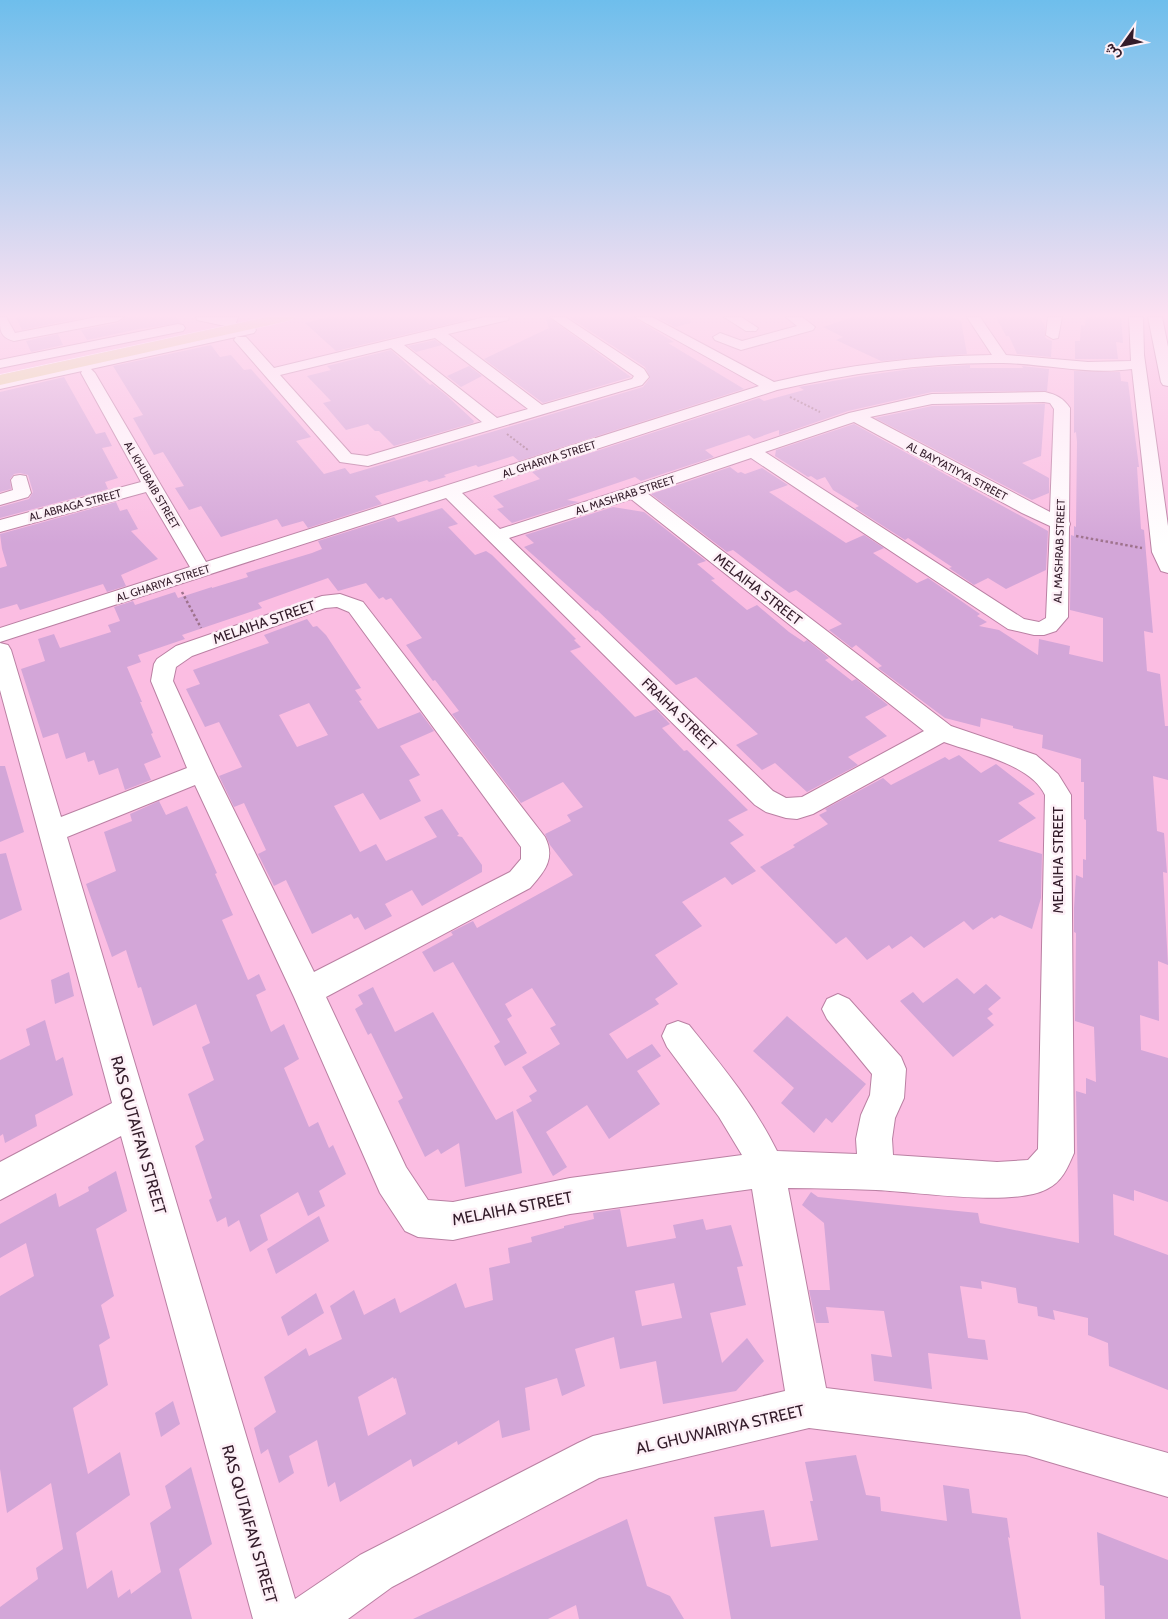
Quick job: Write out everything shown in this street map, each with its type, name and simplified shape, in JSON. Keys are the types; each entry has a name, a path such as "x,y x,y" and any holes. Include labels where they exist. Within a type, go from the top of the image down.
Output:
{"street":[{"name":"AL KHUBAIB STREET","path":"94,393 201,570"},
{"path":"289,393 346,458 368,461 602,393"},
{"path":"455,393 494,424"},
{"path":"516,393 540,411"},
{"name":"AL GHARIYA STREET","path":"0,635 755,393"},
{"path":"924,393 932,399"},
{"path":"1143,393 1165,560"},
{"path":"1152,393 1163,444"},
{"name":"AL MASHRAB STREET","path":"497,536 634,492 752,451 846,419 932,399 1035,396 1055,400 1062,408 1061,528 1057,617 1053,624 1044,629 1016,624 752,451"},
{"name":"AL BAYYATIYYA STREET","path":"846,419 1028,509 1061,528"},
{"path":"0,500 22,493 20,480"},
{"name":"AL ABRAGA STREET","path":"0,526 150,485"},
{"name":"FRAIHA STREET","path":"450,490 764,798 774,805 785,809 798,809 810,805 942,732"},
{"name":"MELAIHA STREET","path":"307,992 520,880 535,863 535,844 356,606 340,600 322,602 184,651 165,664 162,680 202,772 307,992 393,1180 418,1218 453,1221 570,1196 767,1169 876,1172 997,1180 1036,1176 1049,1165 1056,1154 1058,795 1048,778 1028,762 942,732 634,492"},
{"name":"RAS QUTAIFAN STREET","path":"0,650 277,1619"},
{"path":"52,832 202,772"},
{"path":"838,1009 889,1069 887,1098 878,1115 874,1139 876,1172"},
{"path":"678,1036 731,1105 749,1132 767,1169 810,1407"},
{"path":"0,1182 132,1111"},
{"name":"AL GHUWAIRIYA STREET","path":"308,1619 376,1571 593,1458 810,1407 1026,1434 1168,1475"}],"path":[{"path":"785,393 846,419"},
{"path":"494,424 542,462"},
{"path":"1061,528 1165,560"},
{"path":"175,578 209,642"}],"building":[{"path":"0,393 73,393 96,434 105,432 112,446 102,448 118,478 105,482 108,489 0,518 0,507 29,499 33,492 28,475 20,473 14,474 10,479 11,489 0,492"},
{"path":"129,393 272,393 311,437 296,441 324,474 345,468 350,474 624,393 733,393 519,461 513,456 478,467 476,465 444,475 446,477 429,482 427,480 375,496 382,504 308,528 303,521 282,527 277,519 221,537 201,506 189,510 175,488 184,486 163,452 154,455 133,418 143,415"},
{"path":"323,393 443,393 474,421 473,423 394,446 379,431 375,431 368,424 346,430 323,403 331,401"},
{"path":"529,393 578,393 543,403"},
{"path":"795,393 930,393 848,411 779,435 779,430 754,439 749,435 705,450 714,457 641,481 635,477 567,500 579,502 512,523 497,509 504,507 493,496 540,479 532,472 759,398 764,401"},
{"path":"1074,393 1129,393 1139,467 1137,467 1141,529 1144,530 1153,633 1144,631 1147,671 1160,674 1165,726 1168,726 1168,780 1153,776 1157,831 1164,833 1167,873 1163,872 1168,965 1158,961 1159,1021 1140,1015 1141,1050 1168,1058 1168,1202 1134,1190 1134,1201 1113,1194 1114,1235 1168,1255 1168,1390 1109,1366 1108,1343 1088,1335 1088,1318 1053,1310 1055,1320 1038,1316 1037,1307 1018,1303 1016,1288 981,1281 982,1289 960,1286 968,1338 985,1340 988,1360 928,1353 932,1389 874,1381 871,1354 892,1357 884,1311 826,1307 829,1323 816,1323 809,1290 830,1290 824,1223 802,1205 811,1192 818,1197 978,1213 980,1223 1079,1243 1076,1091 1086,1094 1086,1078 1096,1082 1094,1027 1075,1021 1076,933 1074,932 1074,908 1076,875 1083,878 1083,859 1086,860 1086,820 1084,819 1084,782 1081,782 1081,759 1042,748 1043,735 981,718 980,727 945,718 878,668 882,666 856,645 852,648 829,630 842,624 796,590 789,593 733,550 727,552 651,494 730,467 738,473 745,474 762,468 788,485 769,492 846,543 864,535 884,548 873,553 917,583 928,578 980,614 977,616 987,622 979,626 999,630 1038,655 1039,639 1070,646 1069,654 1103,662 1103,618 1070,610 1071,535 1074,536 1074,526 1076,527 1077,442 1076,432 1074,433"},
{"path":"1045,404 1041,456 1022,463 1049,478 1049,493 1032,500 875,418 932,406"},
{"path":"854,424 1048,531 1046,570 1006,589 988,578 974,585 949,568 952,567 908,538 905,540 855,508 859,506 833,490 825,477 817,480 811,476 808,477 775,456 776,450"},
{"path":"116,502 120,511 127,509 138,529 131,531 158,559 121,575 126,586 107,592 103,584 20,610 17,604 0,609 0,568 7,566 0,534"},
{"path":"613,507 644,512 706,561 697,564 715,579 711,580 747,610 757,605 789,632 804,642 807,640 829,658 825,660 852,681 856,679 888,705 865,717 887,736 848,757 858,765 807,792 775,763 762,770 736,745 758,734 696,677 676,685 597,610 524,547 534,543 525,535"},
{"path":"442,508 458,524 448,527 475,555 486,551 492,555 576,639 574,640 581,647 570,651 635,717 656,709 670,724 662,728 748,810 728,820 744,835 730,843 756,871 732,885 725,877 682,902 702,926 655,955 678,984 655,999 659,1004 609,1034 627,1059 652,1044 661,1056 637,1071 660,1104 609,1139 587,1105 546,1132 567,1167 553,1176 516,1110 532,1101 529,1096 537,1091 522,1067 560,1044 550,1028 556,1025 532,988 505,1004 512,1016 507,1019 527,1053 505,1066 494,1046 500,1042 453,962 434,972 422,952 453,935 451,932 473,921 477,928 573,875 550,845 545,834 571,821 567,815 583,807 563,782 521,803 452,714 459,711 406,645 422,638 391,598 386,600 383,597 379,599 366,583 338,591 328,578 258,603 262,608 182,635 185,639 138,655 141,662 127,667 142,702 140,702 161,757 144,764 151,780 125,790 118,768 99,775 94,760 88,762 85,752 66,759 58,733 43,738 21,669 45,661 38,639 54,634 60,648 111,632 108,625 120,621 114,607 133,601 135,605 175,592 178,598 212,588 248,577 246,573 322,549 318,541 394,517 398,522"},
{"path":"307,619 313,627 317,626 326,635 361,688 355,690 362,700 359,701 378,729 420,712 434,731 400,746 420,775 409,780 421,801 380,820 363,793 334,806 360,852 376,844 386,861 437,837 424,817 442,809 459,834 457,836 462,837 482,865 482,872 422,906 412,890 385,904 392,916 365,930 358,917 354,919 351,914 312,934 286,880 274,886 258,854 266,850 244,803 234,807 219,776 242,767 219,722 205,727 186,689 200,684 193,670 269,643 264,635","holes":["309,703 328,735 297,747 279,715"]},
{"path":"959,755 981,773 996,764 1035,794 1018,803 1036,818 998,841 1042,854 1041,898 1032,929 1000,915 994,919 992,917 973,930 964,921 924,948 911,936 892,949 889,945 867,960 846,937 836,944 760,867 795,847 793,845 828,824 819,815 827,811 825,809 883,778 891,785 945,757 949,760"},
{"path":"0,766 5,766 24,832 0,842"},
{"path":"159,801 166,815 187,806 217,873 215,874 233,915 222,920 248,980 259,974 266,990 256,995 271,1032 284,1024 299,1059 284,1068 309,1127 318,1122 329,1148 333,1145 346,1174 319,1191 325,1206 308,1216 298,1192 260,1215 268,1240 250,1252 239,1220 228,1227 226,1217 217,1222 209,1200 212,1198 195,1146 204,1140 188,1094 214,1080 202,1047 210,1043 196,1004 153,1026 141,987 138,988 126,950 112,957 86,884 116,871 104,832 132,821 130,814"},
{"path":"6,853 22,910 0,920 0,854"},
{"path":"69,972 74,996 55,1004 51,980"},
{"path":"957,978 974,994 986,984 1001,998 988,1009 993,1014 987,1018 994,1025 953,1057 900,1001 913,992 923,1003"},
{"path":"373,987 395,1032 433,1012 496,1120 513,1111 522,1173 465,1187 459,1143 441,1154 438,1149 425,1157 398,1101 403,1098 371,1033 368,1035 355,1009 363,1004 358,995"},
{"path":"787,1016 866,1084 832,1123 826,1118 814,1133 781,1103 794,1088 753,1051"},
{"path":"45,1020 56,1061 63,1057 73,1095 35,1115 37,1126 5,1143 3,1134 0,1136 0,1060 30,1045 26,1029"},
{"path":"116,1171 127,1211 96,1229 114,1296 101,1305 110,1338 99,1345 108,1385 73,1408 88,1474 120,1452 130,1495 76,1533 87,1589 112,1570 118,1598 130,1589 131,1594 161,1572 150,1523 171,1508 165,1486 191,1467 212,1544 179,1569 192,1619 0,1619 0,1607 38,1579 36,1568 63,1549 51,1483 7,1513 0,1469 0,1296 34,1276 26,1243 0,1258 0,1224 56,1193 59,1207 89,1191 88,1187"},
{"path":"620,1209 627,1247 676,1238 673,1225 703,1219 706,1230 731,1225 743,1266 737,1267 746,1305 710,1313 722,1363 747,1338 764,1361 736,1391 663,1404 656,1361 620,1369 614,1337 575,1349 585,1386 562,1396 557,1378 525,1388 530,1430 502,1438 499,1420 458,1445 457,1441 413,1467 411,1459 340,1502 335,1482 328,1487 317,1440 289,1456 294,1473 279,1483 268,1449 261,1454 254,1428 276,1412 264,1377 306,1348 309,1356 342,1339 330,1306 354,1290 364,1315 395,1298 400,1313 456,1283 465,1308 493,1300 489,1268 510,1263 508,1248 532,1242 531,1237 564,1228 564,1226 594,1219 593,1213","holes":["674,1283 682,1318 642,1326 635,1291","393,1377 394,1379 396,1378 406,1414 368,1436 358,1397"]},
{"path":"319,1216 329,1241 276,1274 267,1249"},
{"path":"316,1293 324,1313 288,1336 281,1317"},
{"path":"173,1401 180,1424 161,1437 155,1413"},
{"path":"856,1455 866,1495 880,1497 881,1511 947,1521 943,1485 969,1489 972,1513 1007,1518 1010,1538 1008,1537 1021,1619 731,1619 714,1517 764,1510 771,1547 818,1540 805,1462"},
{"path":"627,1519 647,1586 670,1596 684,1619 579,1619 576,1605 548,1619 413,1619"},
{"path":"1097,1532 1168,1560 1168,1619 1105,1619 1104,1586 1100,1585"}]}
